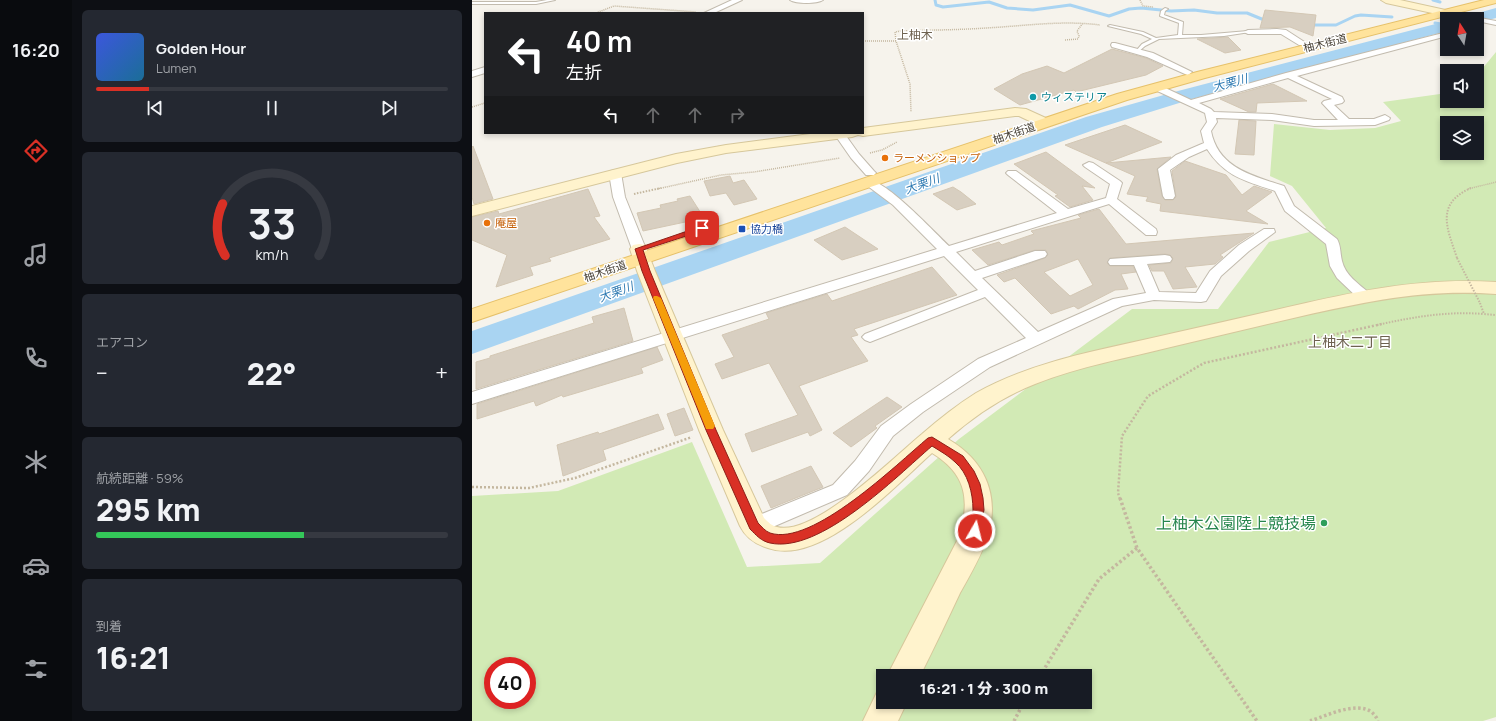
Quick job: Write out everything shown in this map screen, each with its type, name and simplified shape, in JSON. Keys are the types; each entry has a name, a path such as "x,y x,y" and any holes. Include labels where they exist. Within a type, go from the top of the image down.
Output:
{"main road":[{"name":"柚木街道","path":"1449,12 1477,0"},
{"name":"柚木街道","path":"1451,12 1496,0"},
{"name":"柚木街道","path":"472,316 645,266 1116,92 1188,72 1302,44 1440,14"},
{"name":"柚木街道","path":"1039,120 1163,90 1440,15"},
{"name":"柚木街道","path":"472,305 645,266"}],"street":[{"path":"710,12 738,0"},
{"path":"794,0 819,0"},
{"path":"1386,0 1442,12"},
{"path":"1248,32 1283,32 1302,44"},
{"path":"1188,102 1440,36"},
{"path":"1115,45 1138,51 1188,72"},
{"path":"472,74 484,70"},
{"path":"1290,75 1339,99 1339,101 1327,103 1346,122"},
{"path":"1163,90 1208,111 1211,115 1212,122 1206,131 1213,152 1235,173 1280,189 1289,208 1332,242 1335,248 1334,258 1341,276 1364,296"},
{"path":"864,132 1015,112 1021,112 1039,120"},
{"path":"1211,115 1273,114 1304,122 1375,122 1385,118"},
{"path":"472,211 663,161 714,151 846,134 855,156 873,181 974,276 1037,340"},
{"path":"1169,196 1164,169 1168,165 1200,147 1210,144"},
{"path":"1089,165 1116,183 1111,200"},
{"path":"1012,173 1066,214"},
{"path":"616,174 619,197 645,266 711,430 754,526 766,536 783,539 794,538 817,529 844,514 962,414 1001,389 1042,372 1205,332 1395,290 1433,286 1464,285 1488,296"},
{"path":"472,398 1111,200"},
{"path":"1111,200 1151,232"},
{"path":"754,526 840,490 862,466 887,431 917,408 984,363 1118,302 1154,296 1201,298 1215,274 1244,248 1269,232"},
{"path":"974,276 1040,254"},
{"path":"1115,262 1166,259"},
{"path":"1139,261 1154,296"},
{"path":"870,337 989,291"},
{"path":"907,669 967,551 975,531 978,510 974,484 969,471 960,459 932,440"},
{"path":"880,721 886,709"}],"lane":[{"path":"472,3 536,3 553,0"},
{"path":"1166,9 1162,11 1162,16 1182,22 1180,24 1180,36"},
{"path":"1110,26 1142,33 1156,39"},
{"path":"1138,51 1143,44 1156,39 1248,32"}],"path":[{"path":"599,12 614,6 698,12"},
{"path":"909,126 912,118 910,84 896,40 895,32 900,30 987,28 1028,24 1083,23 1110,26"},
{"path":"1065,40 1078,39 1079,36 1076,31 1083,23"},
{"path":"864,41 896,40"},
{"path":"472,107 484,103"},
{"path":"619,197 721,175 761,171 818,160 855,156 882,150 902,139"},
{"path":"1484,314 1488,296 1457,258 1446,217 1450,204 1456,195 1470,187 1496,182"},
{"path":"1257,721 1137,548 1118,492 1122,436 1148,396 1204,363 1424,315 1462,312 1496,315"},
{"path":"472,487 528,488 575,478 700,434"},
{"path":"1044,669 1099,579 1137,548"},
{"path":"1310,721 1357,707 1365,707 1375,714 1378,721"},
{"path":"1014,721 1020,709"}],"green space":[{"path":"1496,52 1496,717 1483,721 472,721 472,496 558,491 692,442 747,567 820,563 959,439 1132,309 1218,309 1269,242 1326,228 1292,186 1270,176 1274,124 1330,130 1375,128 1401,121 1383,102 1440,94 1440,108 1484,108 1484,67"}],"building":[{"path":"1265,10 1316,15 1313,36 1290,27 1260,28"},
{"path":"1228,37 1241,50 1225,53 1197,39"},
{"path":"1112,49 1146,58 1163,66 1146,75 1076,92 1074,90 1020,105 994,89 1022,74 1047,66 1064,73"},
{"path":"1273,84 1307,101 1257,103 1256,112 1249,112 1220,99"},
{"path":"1239,120 1256,121 1254,155 1235,154"},
{"path":"1125,125 1162,142 1106,163 1171,157 1157,169 1162,196 1165,200 1173,200 1176,197 1172,171 1185,161 1226,175 1242,195 1254,186 1272,192 1246,211 1268,224 1160,211 1161,204 1146,201 1148,197 1127,194 1135,176 1065,145"},
{"path":"473,146 493,199 474,204 472,197"},
{"path":"1046,152 1095,188 1082,186 1093,200 1070,207 1055,196 1058,195 1014,164"},
{"path":"730,176 733,183 744,180 757,199 734,205 726,193 710,196 704,181"},
{"path":"953,187 976,204 957,210 933,194"},
{"path":"588,189 600,216 594,217 610,239 549,258 551,261 530,267 533,275 496,287 507,255 472,240 472,217 498,211 499,214"},
{"path":"690,196 704,218 643,231 637,213 661,208 660,205 678,201 677,199"},
{"path":"1099,209 1126,244 1254,233 1220,255 1223,257 1215,264 1185,267 1197,287 1173,289 1164,271 1152,271 1149,265 1171,263 1173,258 1170,255 1165,254 1110,258 1107,263 1110,266 1133,266 1136,272 1121,274 1128,289 1115,290 1078,309 1074,306 1051,314 1015,278 1004,282 997,275 1045,258 1048,255 1046,250 1035,250 988,265 972,250 999,242 1002,245 1034,234 1031,231 1081,218 1078,215","holes":["1078,259 1093,285 1070,296 1044,272"]},
{"path":"845,227 878,249 842,260 814,240"},
{"path":"932,267 957,295 854,329 858,335 851,337 868,361 799,386 822,430 810,436 808,432 752,452 745,434 798,415 769,363 722,379 715,364 734,357 722,335 769,319 766,313 827,294 832,301"},
{"path":"624,308 633,341 476,389 476,362 490,358 490,356 594,323 592,317"},
{"path":"657,347 663,360 641,368 643,373 563,397 562,395 536,406 534,401 477,419 477,404"},
{"path":"887,397 902,407 875,426 877,428 851,447 833,433"},
{"path":"684,408 693,430 675,436 667,414"},
{"path":"658,414 664,429 603,450 606,460 563,476 557,445 598,432 599,434"},
{"path":"811,466 823,487 771,508 761,486"}],"waterway":[{"path":"935,0 936,5 943,7 989,2 1007,8 1033,10 1070,5 1109,16 1129,9 1141,8 1171,11 1194,10 1217,13 1247,13 1269,22"},
{"path":"1433,0 1440,2"},
{"name":"大栗川","path":"1484,16 1496,13"},
{"path":"1307,25 1336,25 1355,16 1361,15 1392,17"},
{"name":"大栗川","path":"1435,23 1440,24"},
{"name":"大栗川","path":"472,343 1094,122 1185,95 1440,28"}],"slow traffic":[{"path":"657,298 710,426"}],"place":[{"name":"ウィステリア","path":"1033,97"},
{"name":"ラーメンショップ","path":"885,158"},
{"name":"庵屋","path":"487,223"},
{"name":"協力橋","path":"742,229"},
{"name":"上柚木公園陸上競技場","path":"1324,523"}],"district":[{"name":"上柚木","path":"915,35"},
{"name":"上柚木二丁目","path":"1350,342"}],"route":[{"path":"702,228 639,249 646,271 711,430 754,526 762,534 770,538 783,539 794,538 817,529 844,514 932,440 960,459 969,471 978,498 975,531"}]}
